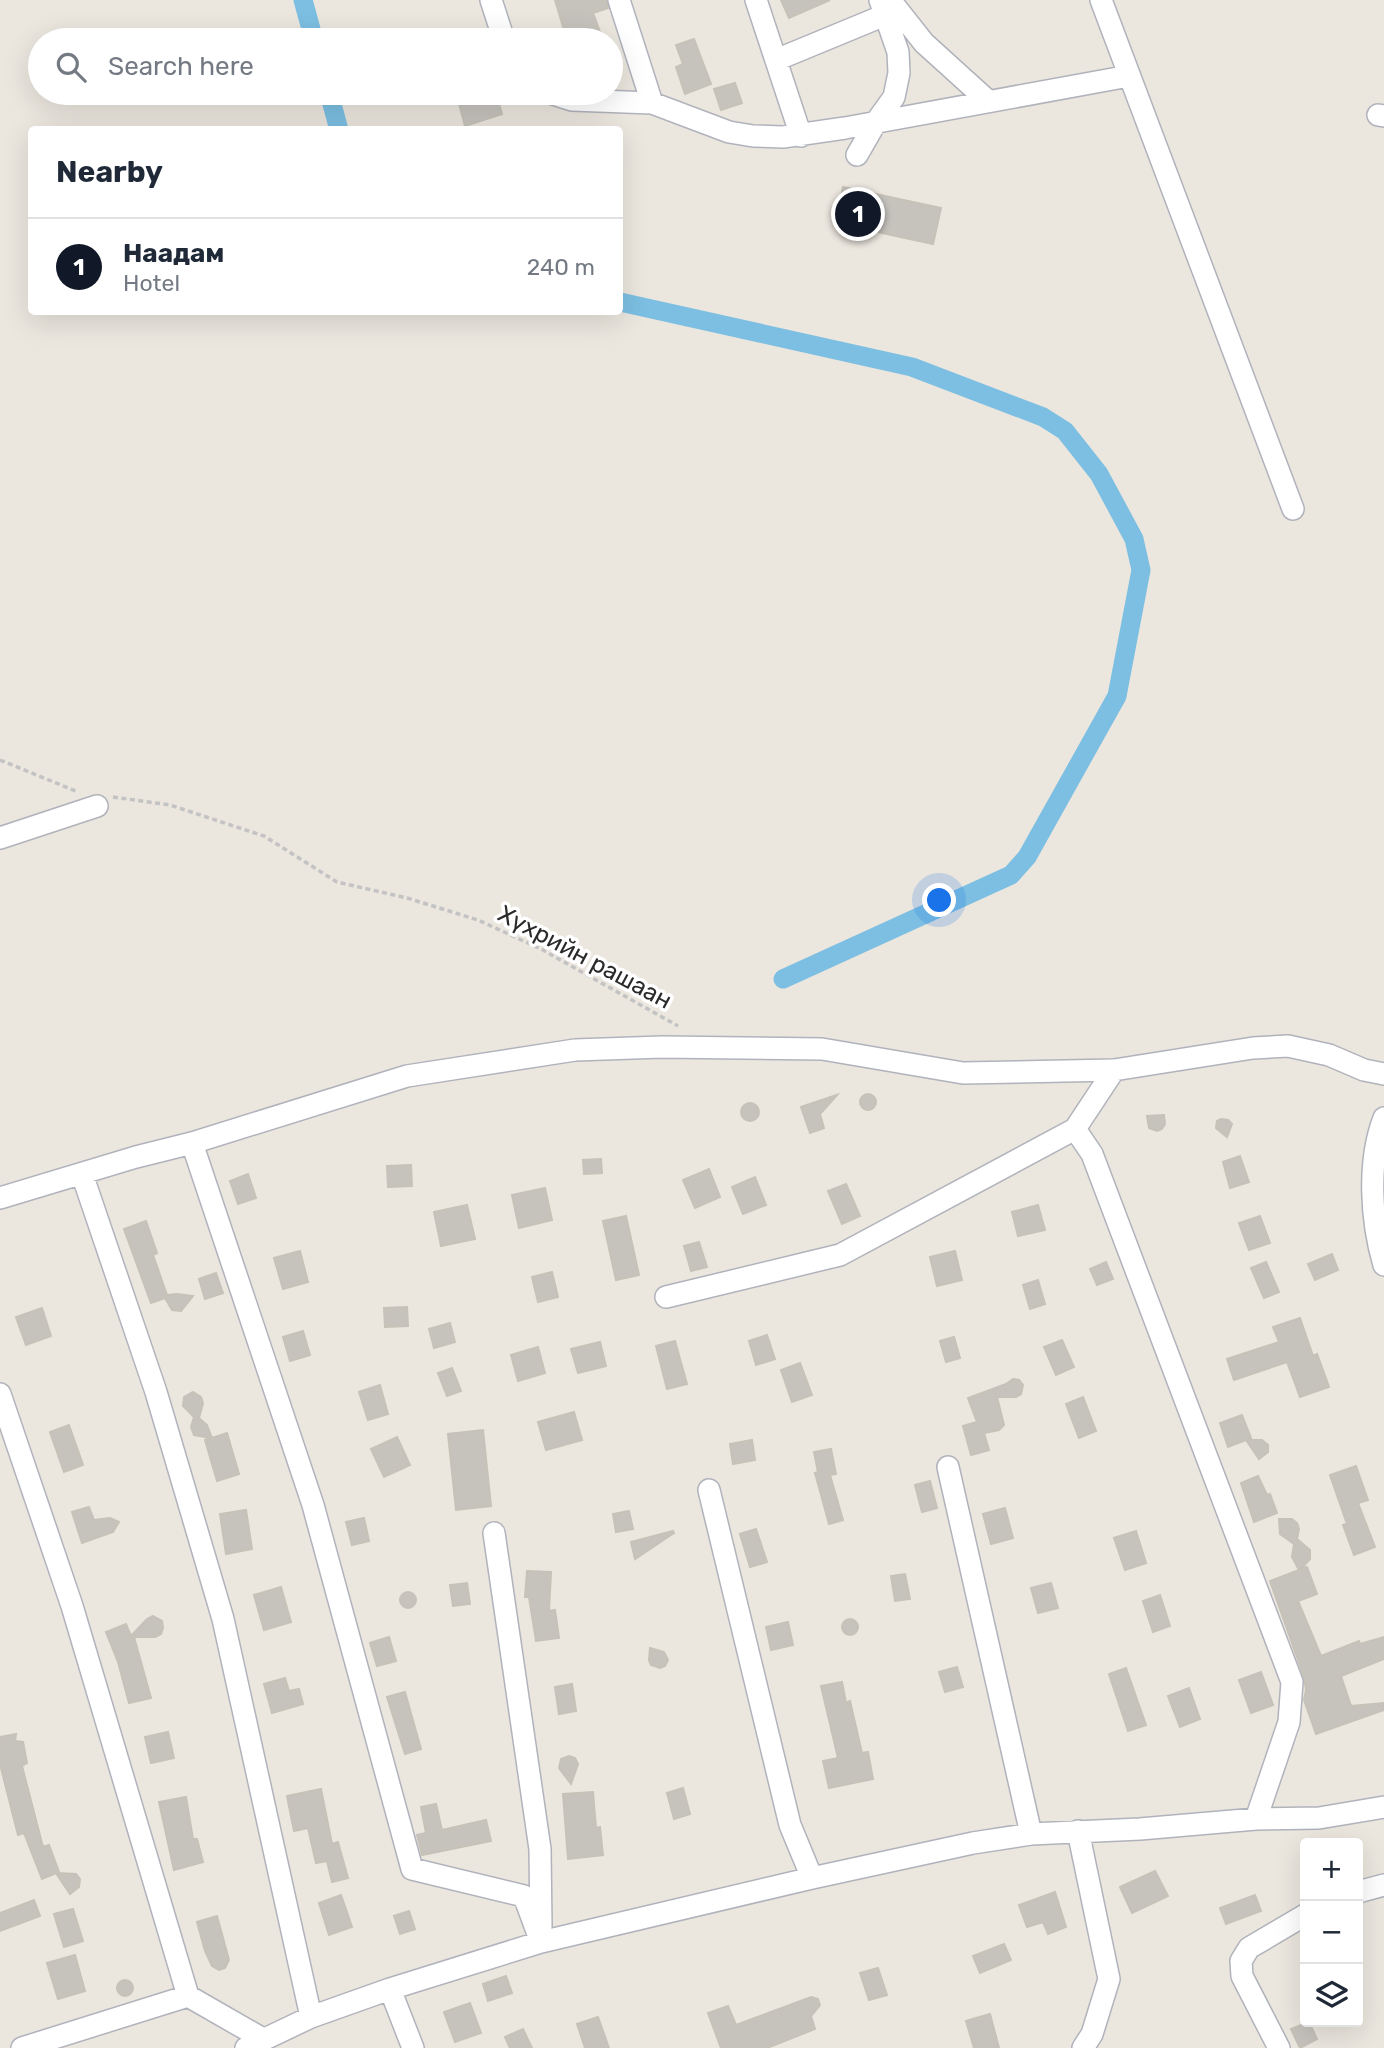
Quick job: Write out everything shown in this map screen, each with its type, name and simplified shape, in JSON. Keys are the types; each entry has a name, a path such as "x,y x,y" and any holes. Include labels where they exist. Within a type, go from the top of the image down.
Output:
{"street":[{"path":"491,0 500,28"},
{"path":"619,0 652,103"},
{"path":"756,0 801,136"},
{"path":"1101,0 1293,509"},
{"path":"776,60 885,5"},
{"path":"885,5 988,101"},
{"path":"857,155 894,97 899,73 898,52 885,5"},
{"path":"623,102 652,103 729,132 753,136 801,136 1129,76"},
{"path":"0,838 100,801"},
{"path":"0,1198 192,1143 407,1076 575,1050 662,1047 822,1049 963,1073 1114,1070 1254,1048 1288,1046 1329,1055 1364,1070 1384,1074"},
{"path":"666,1297 840,1255 1075,1129 1114,1070"},
{"path":"1384,1118 1372,1174 1379,1249 1384,1265"},
{"path":"1075,1129 1092,1154 1292,1682 1289,1722 1256,1819"},
{"path":"192,1143 313,1505 412,1869 524,1896 541,1942"},
{"path":"82,1174 156,1392 223,1619 311,2017"},
{"path":"0,1394 72,1606 188,1996 254,2044 311,2017 390,1989 541,1942 973,1843 1031,1834 1140,1829 1256,1819 1319,1818 1384,1807"},
{"path":"948,1467 1031,1834"},
{"path":"709,1490 790,1825 812,1878"},
{"path":"494,1533 540,1849 541,1942"},
{"path":"1078,1831 1109,1979 1092,2034 1083,2048"},
{"path":"1363,1891 1384,1885"},
{"path":"1279,2048 1242,1976 1241,1961 1248,1948 1300,1918"},
{"path":"390,1989 413,2048"},
{"path":"22,2048 188,1996"}],"path":[{"path":"0,760 78,792"},
{"name":"Хүхрийн рашаан","path":"100,801 170,805 264,836 337,882 407,898 478,920 541,949 681,1028"}],"building":[{"path":"555,0 606,0 608,8 593,13 599,28 563,28"},
{"path":"781,0 830,0 789,18"},
{"path":"694,39 711,84 685,94 676,67 683,64 676,45"},
{"path":"735,83 742,103 721,110 714,89"},
{"path":"459,105 499,105 502,114 465,126"},
{"path":"843,187 941,208 933,244 836,223"},
{"path":"868,1094 874,1096 874,1108 868,1110 862,1108 860,1102 862,1096"},
{"path":"837,1095 820,1114 824,1128 810,1133 801,1107"},
{"path":"750,1103 756,1106 759,1112 756,1118 750,1121 744,1118 741,1112 744,1106"},
{"path":"1164,1115 1165,1124 1162,1129 1157,1131 1149,1128 1147,1116"},
{"path":"1221,1119 1232,1124 1227,1137 1216,1128 1217,1121"},
{"path":"1240,1156 1249,1182 1230,1188 1223,1162"},
{"path":"601,1159 602,1173 584,1174 583,1160"},
{"path":"411,1165 412,1186 388,1187 387,1166"},
{"path":"709,1169 720,1197 695,1208 683,1180"},
{"path":"248,1174 256,1198 238,1204 230,1181"},
{"path":"755,1177 766,1205 743,1214 732,1187"},
{"path":"846,1184 860,1216 842,1224 828,1191"},
{"path":"545,1188 552,1220 519,1228 512,1195"},
{"path":"467,1205 475,1239 441,1246 434,1212"},
{"path":"1038,1205 1045,1230 1018,1236 1012,1212"},
{"path":"626,1216 639,1275 616,1280 603,1221"},
{"path":"1260,1216 1270,1243 1249,1250 1239,1223"},
{"path":"146,1221 157,1253 153,1255 167,1295 193,1296 181,1311 172,1310 165,1298 151,1303 124,1229"},
{"path":"699,1242 707,1267 691,1271 684,1246"},
{"path":"300,1251 308,1282 283,1289 274,1258"},
{"path":"955,1251 962,1280 937,1286 930,1257"},
{"path":"1332,1254 1338,1270 1315,1280 1308,1264"},
{"path":"1106,1262 1113,1279 1097,1285 1090,1269"},
{"path":"1266,1262 1279,1292 1264,1298 1251,1268"},
{"path":"552,1272 558,1297 538,1302 532,1277"},
{"path":"216,1273 223,1293 205,1299 199,1279"},
{"path":"1038,1280 1045,1304 1030,1309 1023,1285"},
{"path":"407,1307 408,1326 385,1327 384,1308"},
{"path":"42,1308 51,1336 26,1345 16,1317"},
{"path":"1300,1318 1313,1356 1317,1354 1329,1387 1300,1397 1287,1362 1234,1380 1227,1359 1279,1342 1273,1327"},
{"path":"450,1323 455,1342 434,1348 429,1329"},
{"path":"303,1331 310,1355 290,1361 283,1337"},
{"path":"767,1335 775,1359 756,1365 749,1341"},
{"path":"954,1337 960,1358 946,1362 940,1341"},
{"path":"1062,1340 1074,1367 1056,1375 1044,1347"},
{"path":"675,1341 687,1384 667,1389 656,1346"},
{"path":"600,1342 606,1366 578,1373 571,1349"},
{"path":"538,1347 545,1373 518,1381 511,1355"},
{"path":"800,1363 812,1395 792,1402 781,1370"},
{"path":"452,1368 461,1391 447,1396 438,1373"},
{"path":"1013,1379 1019,1380 1023,1385 1021,1394 1016,1397 997,1397 1004,1425 999,1430 984,1433 989,1450 971,1455 963,1426 977,1422 968,1398"},
{"path":"380,1385 388,1414 368,1420 359,1392"},
{"path":"193,1392 201,1397 203,1403 199,1418 207,1425 212,1438 227,1433 239,1474 217,1481 205,1440 211,1438 194,1435 191,1427 194,1417 183,1406 184,1397"},
{"path":"1083,1397 1096,1431 1079,1438 1066,1404"},
{"path":"574,1412 582,1440 546,1450 538,1422"},
{"path":"1242,1415 1251,1438 1247,1440 1262,1440 1268,1445 1268,1452 1259,1459 1246,1440 1228,1447 1220,1423"},
{"path":"69,1425 83,1465 64,1472 50,1432"},
{"path":"483,1430 491,1506 456,1510 448,1434"},
{"path":"397,1437 410,1465 384,1477 371,1449"},
{"path":"752,1440 755,1460 733,1464 730,1444"},
{"path":"831,1449 836,1474 830,1475 843,1520 829,1524 815,1473 818,1472 814,1452"},
{"path":"1356,1466 1368,1500 1358,1503 1375,1547 1354,1555 1343,1525 1347,1524 1330,1475"},
{"path":"1258,1476 1267,1495 1270,1494 1277,1513 1254,1522 1241,1483"},
{"path":"930,1481 937,1508 922,1512 915,1485"},
{"path":"89,1507 94,1520 110,1518 119,1522 113,1532 82,1543 72,1512"},
{"path":"1005,1508 1013,1538 991,1544 983,1514"},
{"path":"246,1510 252,1549 226,1554 220,1514"},
{"path":"629,1511 633,1529 616,1532 613,1514"},
{"path":"364,1518 369,1541 352,1545 346,1522"},
{"path":"1279,1519 1292,1519 1297,1523 1297,1539 1310,1550 1310,1559 1301,1569 1307,1567 1317,1594 1298,1601 1321,1656 1359,1641 1360,1644 1384,1637 1384,1659 1341,1676 1351,1706 1384,1703 1384,1710 1316,1734 1304,1700 1304,1677 1270,1581 1299,1570 1292,1557 1294,1544 1280,1534"},
{"path":"756,1529 767,1562 750,1567 740,1534"},
{"path":"673,1531 674,1533 635,1559 631,1542"},
{"path":"1136,1531 1146,1563 1125,1570 1114,1538"},
{"path":"527,1571 551,1572 549,1611 555,1610 559,1638 536,1641 529,1597 525,1597"},
{"path":"905,1574 910,1599 895,1601 891,1576"},
{"path":"467,1583 470,1604 453,1606 450,1585"},
{"path":"1051,1583 1058,1608 1038,1613 1031,1588"},
{"path":"281,1587 291,1622 264,1630 254,1595"},
{"path":"408,1592 414,1594 414,1606 408,1608 402,1606 400,1600 402,1594"},
{"path":"1160,1595 1170,1626 1153,1632 1143,1601"},
{"path":"153,1616 162,1621 161,1634 155,1637 134,1637 151,1698 129,1703 118,1662 106,1632 126,1624 131,1636"},
{"path":"850,1619 856,1621 856,1633 850,1635 844,1633 842,1627 844,1621"},
{"path":"788,1622 793,1645 771,1650 766,1627"},
{"path":"389,1637 396,1661 377,1666 370,1643"},
{"path":"650,1648 664,1652 668,1660 665,1666 660,1668 651,1665"},
{"path":"957,1667 963,1687 945,1692 939,1672"},
{"path":"1126,1668 1146,1725 1128,1731 1109,1674"},
{"path":"1261,1672 1273,1705 1251,1713 1239,1680"},
{"path":"285,1678 289,1691 299,1689 303,1704 272,1713 264,1684"},
{"path":"842,1682 846,1703 850,1701 862,1753 868,1752 873,1779 829,1788 823,1761 838,1758 821,1686"},
{"path":"572,1684 576,1711 559,1714 555,1687"},
{"path":"1189,1688 1200,1719 1180,1727 1168,1696"},
{"path":"405,1692 421,1749 405,1754 387,1697"},
{"path":"168,1732 174,1758 151,1763 145,1737"},
{"path":"16,1734 15,1741 23,1742 27,1763 22,1766 43,1847 49,1845 59,1872 42,1879 24,1833 18,1835 0,1764 0,1737"},
{"path":"569,1756 575,1758 578,1764 571,1784 559,1768 561,1759"},
{"path":"683,1788 690,1814 674,1819 667,1793"},
{"path":"321,1789 332,1844 338,1842 348,1878 332,1882 327,1861 316,1863 308,1828 294,1831 287,1796"},
{"path":"593,1792 596,1828 600,1827 603,1855 568,1859 563,1794"},
{"path":"186,1797 193,1839 197,1839 203,1862 174,1870 159,1802"},
{"path":"436,1804 442,1830 486,1820 491,1841 422,1855 417,1835 426,1833 421,1807"},
{"path":"1155,1871 1168,1896 1132,1913 1120,1887"},
{"path":"56,1873 76,1874 80,1879 79,1887 70,1894"},
{"path":"1055,1892 1066,1927 1048,1934 1043,1922 1027,1927 1019,1905"},
{"path":"341,1895 352,1927 329,1935 319,1903"},
{"path":"1255,1895 1261,1911 1226,1924 1220,1908"},
{"path":"34,1900 40,1916 0,1931 0,1913"},
{"path":"73,1909 83,1941 64,1947 54,1914"},
{"path":"409,1911 415,1929 400,1934 394,1916"},
{"path":"217,1916 229,1960 225,1968 219,1970 212,1966 205,1951 197,1922"},
{"path":"1004,1944 1011,1960 980,1973 973,1956"},
{"path":"75,1955 85,1991 58,1999 47,1963"},
{"path":"878,1968 887,1995 869,2000 860,1973"},
{"path":"506,1976 512,1993 488,2001 483,1984"},
{"path":"125,1980 133,1988 125,1996 117,1988"},
{"path":"811,1997 818,1999 820,2005 811,2016 815,2029 767,2048 721,2048 708,2013 728,2006 736,2025"},
{"path":"470,2003 481,2033 455,2042 444,2012"},
{"path":"990,2014 999,2048 974,2048 966,2021"},
{"path":"598,2017 609,2048 585,2048 577,2024"},
{"path":"1300,2026 1311,2027 1317,2039 1300,2048 1291,2029"},
{"path":"523,2029 532,2048 510,2048 505,2037"}],"waterway":[{"path":"303,0 311,28"},
{"path":"332,105 338,126"},
{"path":"623,303 912,367 1043,417 1065,431 1099,474 1134,539 1141,570 1117,696 1027,857 1011,875 783,979"}],"place":[{"name":"Наадам","path":"858,214"}]}
